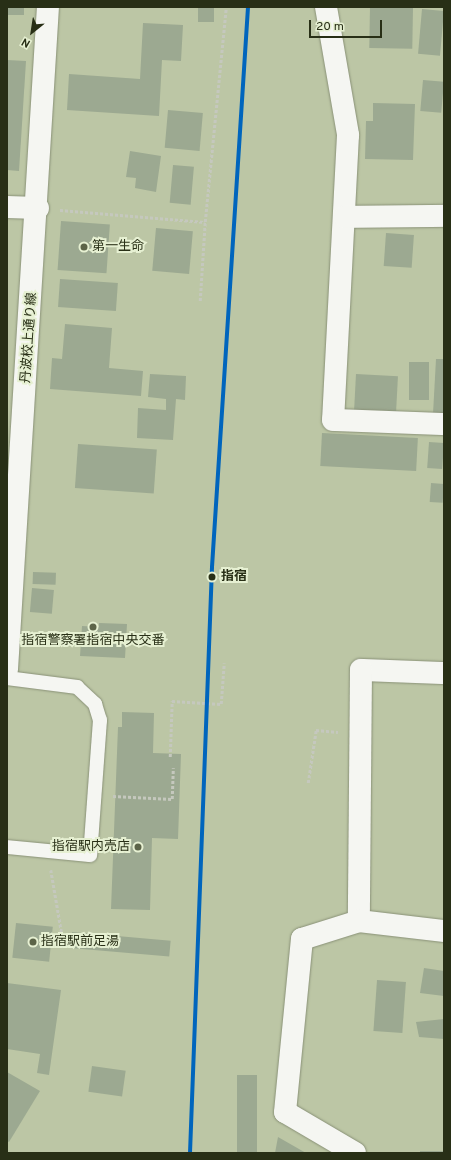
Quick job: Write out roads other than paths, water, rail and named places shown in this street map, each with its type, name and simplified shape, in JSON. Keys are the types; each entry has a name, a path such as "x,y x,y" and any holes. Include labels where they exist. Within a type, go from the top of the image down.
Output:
{"street":[{"name":"丹波校上通り線","path":"7,669 38,208 48,7"},
{"path":"326,7 348,135 345,217 333,420 444,424"},
{"path":"7,207 38,208"},
{"path":"345,217 444,216"},
{"path":"359,921 361,670 444,673"},
{"path":"355,1153 286,1112 302,939 359,921 444,931"}],"lane":[{"path":"7,678 70,685 84,691 95,704 100,720 90,855 7,847"}],"place":[{"name":"第一生命","path":"84,247"},
{"name":"指宿","path":"212,577"},
{"name":"指宿警察署指宿中央交番","path":"93,627"},
{"name":"指宿駅内売店","path":"138,847"},
{"name":"指宿駅前足湯","path":"33,942"}]}
